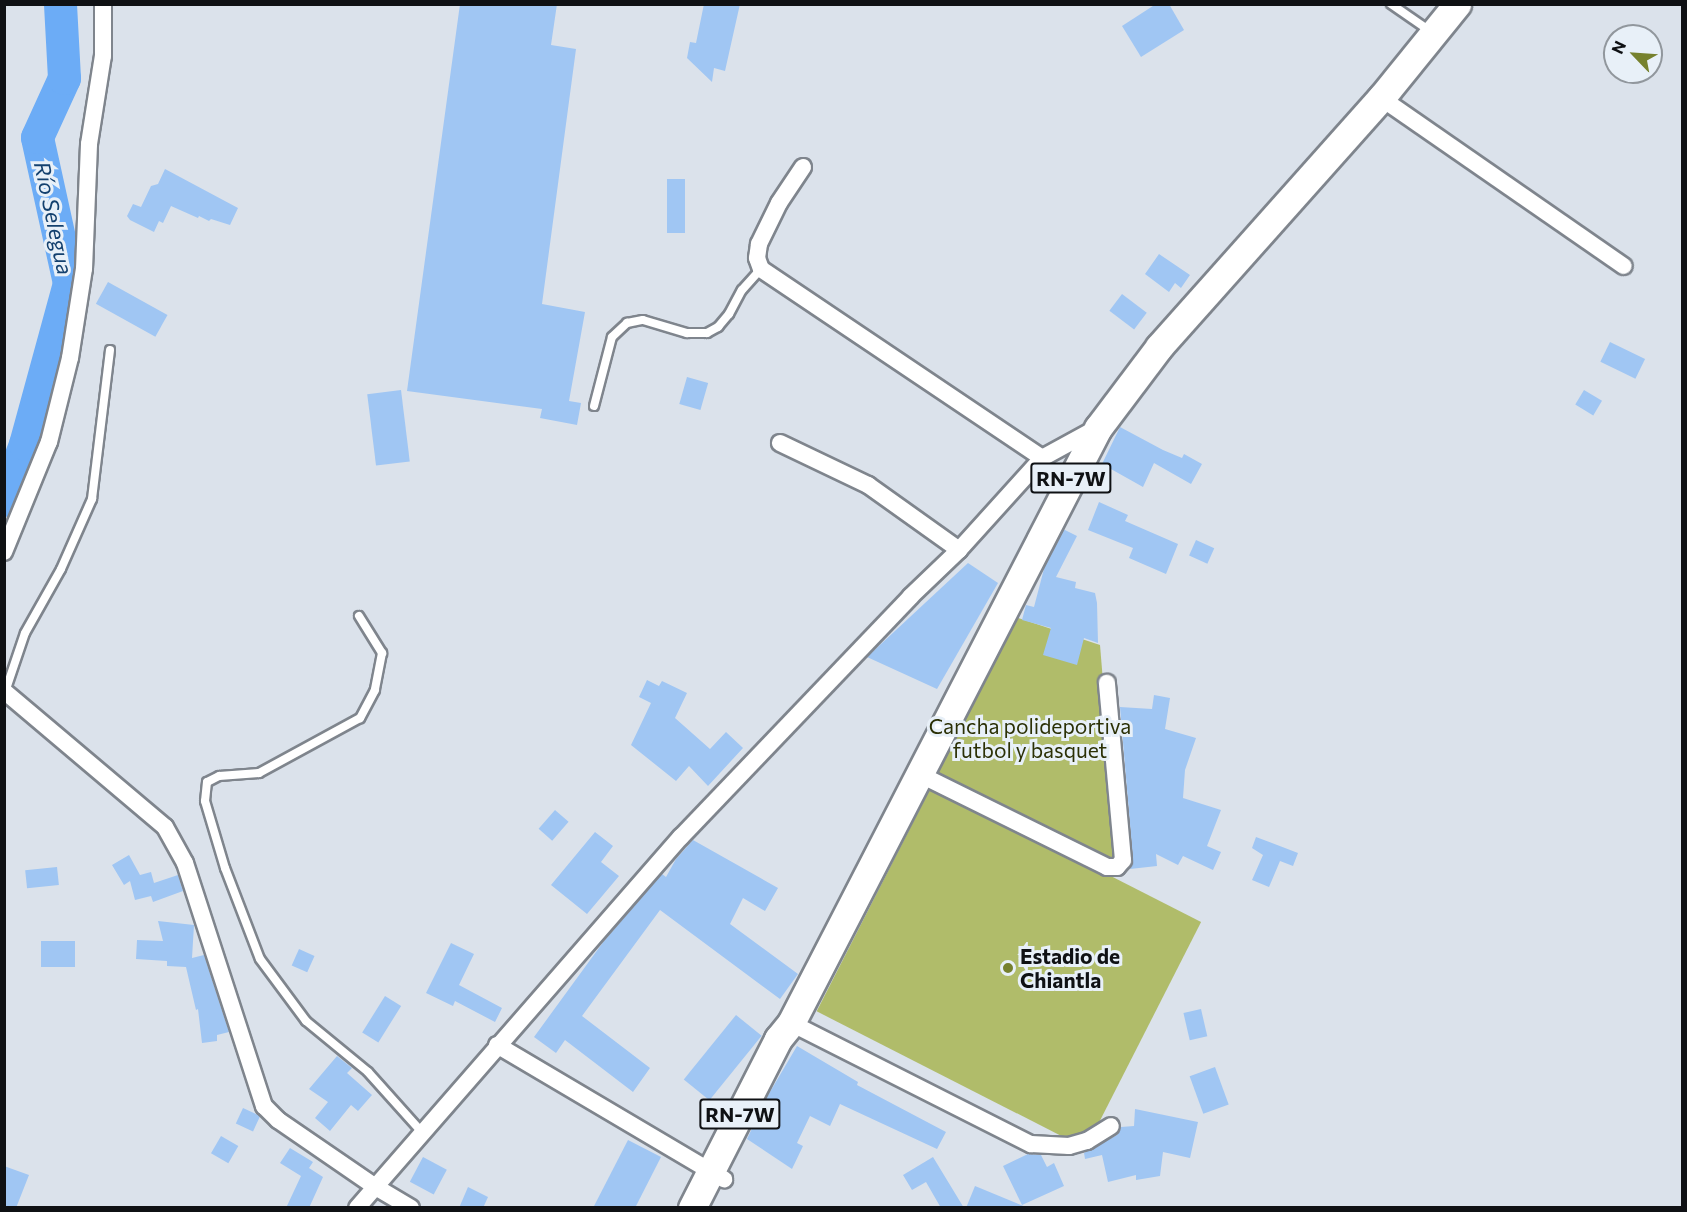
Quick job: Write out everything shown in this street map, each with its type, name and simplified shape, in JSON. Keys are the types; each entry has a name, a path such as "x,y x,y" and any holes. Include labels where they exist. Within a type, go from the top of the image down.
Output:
{"main road":[{"name":"RN-7W","path":"692,1208 717,1175 789,1044 791,1023 1098,428 1159,346 1381,98 1457,4"},
{"name":"RN-7W","path":"709,1208 717,1175"}],"street":[{"path":"4,552 49,442 70,358 84,269 89,144 103,56 102,4"},
{"path":"1381,98 1624,266"},
{"path":"803,167 779,203 759,244 757,258 761,269 1042,458"},
{"path":"357,1208 421,1131 681,837 910,597 959,550 1042,458 1098,428"},
{"path":"780,443 868,484 959,550"},
{"path":"919,774 1107,867 1118,867 1123,860 1107,683"},
{"path":"5,692 165,827 185,863 264,1106 278,1120 374,1186 411,1208"},
{"path":"791,1023 1031,1144 1069,1146 1087,1141 1111,1126"},
{"path":"497,1044 717,1175"}],"lane":[{"path":"1391,4 1435,34"},
{"path":"594,406 612,337 627,323 643,320 687,333 707,333 718,327 729,314 742,290 761,269"},
{"path":"5,692 25,633 61,569 92,499 110,350"},
{"path":"359,616 382,653 375,690 360,718 259,773 219,776 207,782 205,801 225,868 260,958 306,1021 368,1072 421,1131"}],"green space":[{"name":"Cancha polideportiva futbol y basquet","path":"1006,614 1100,645 1117,852 1108,864 926,774"},
{"name":"Estadio de Chiantla","path":"932,785 1201,922 1086,1148 817,1011"}],"building":[{"path":"460,4 557,4 551,45 576,49 542,304 585,312 569,401 581,403 577,425 540,418 542,409 407,391"},
{"path":"704,4 740,4 725,71 714,68 712,82 687,58 690,42 696,43"},
{"path":"1156,4 1169,4 1184,30 1141,57 1122,26"},
{"path":"165,169 238,208 230,225 211,219 209,221 199,216 198,218 171,206 163,223 159,221 154,232 130,220 127,216 133,204 141,207 151,186 158,184"},
{"path":"667,179 685,179 685,233 667,233"},
{"path":"1159,254 1190,275 1181,288 1175,283 1169,292 1145,274"},
{"path":"108,282 167,315 155,337 96,304"},
{"path":"1122,294 1147,313 1134,329 1109,311"},
{"path":"1610,342 1645,359 1635,379 1600,362"},
{"path":"687,377 708,383 700,410 679,404"},
{"path":"401,390 410,461 376,466 367,394"},
{"path":"1584,390 1602,401 1593,415 1575,405"},
{"path":"1120,427 1163,450 1182,458 1184,454 1202,464 1191,484 1154,463 1143,487 1102,464"},
{"path":"1099,502 1128,515 1125,521 1178,544 1166,574 1129,558 1133,548 1088,530"},
{"path":"1063,529 1077,536 1056,577 1076,582 1075,588 1095,593 1097,603 1098,643 1084,638 1077,665 1043,655 1051,628 1022,620 1026,605 1034,607 1045,565"},
{"path":"1196,540 1214,548 1207,564 1189,556"},
{"path":"968,563 998,583 937,689 867,657"},
{"path":"647,680 659,686 662,681 687,693 675,718 710,749 726,732 743,748 708,786 689,766 676,781 631,745 651,703 639,697"},
{"path":"1154,695 1170,698 1165,729 1196,738 1185,770 1183,798 1221,810 1207,846 1221,852 1213,870 1183,856 1178,865 1156,854 1157,866 1130,869 1133,859 1120,707 1152,709"},
{"path":"555,810 569,822 552,841 539,829"},
{"path":"595,832 613,846 601,862 619,876 587,914 551,885"},
{"path":"1256,837 1298,853 1293,866 1280,861 1269,887 1252,880 1263,855 1252,848"},
{"path":"693,840 778,888 765,911 743,898 730,924 798,974 780,999 660,910 582,1016 650,1068 633,1092 565,1040 556,1053 534,1037 604,941 662,874 666,877 676,859"},
{"path":"129,855 140,875 151,872 154,883 178,875 183,891 153,902 151,896 135,900 130,881 124,885 112,865"},
{"path":"57,867 59,885 27,888 25,870"},
{"path":"158,921 194,925 192,958 204,955 229,1032 217,1035 217,1041 202,1043 198,1009 196,1010 186,967 167,966 167,961 136,959 137,940 163,941"},
{"path":"41,941 75,941 75,967 41,967"},
{"path":"451,943 474,954 459,985 502,1008 495,1022 455,1001 453,1006 426,993"},
{"path":"299,949 315,956 307,972 292,965"},
{"path":"385,996 401,1006 378,1043 362,1032"},
{"path":"1201,1009 1207,1036 1190,1040 1183,1013"},
{"path":"736,1015 762,1036 709,1100 684,1080"},
{"path":"797,1046 858,1082 857,1085 946,1132 937,1149 840,1104 830,1126 810,1116 797,1143 803,1146 792,1169 747,1139 767,1097"},
{"path":"337,1056 352,1068 347,1073 372,1095 358,1111 351,1105 330,1131 315,1118 328,1102 309,1089"},
{"path":"1215,1067 1229,1105 1203,1114 1190,1076"},
{"path":"243,1108 260,1116 253,1131 236,1123"},
{"path":"1135,1109 1198,1122 1190,1158 1163,1152 1160,1176 1136,1180 1136,1175 1108,1182 1102,1155 1085,1159 1084,1153 1117,1135 1121,1127 1134,1126"},
{"path":"221,1136 238,1146 228,1163 211,1153"},
{"path":"628,1140 661,1157 635,1208 593,1208"},
{"path":"290,1148 313,1162 309,1168 323,1177 309,1208 286,1208 301,1176 280,1163"},
{"path":"1028,1154 1041,1155 1047,1167 1054,1163 1064,1186 1022,1205 1003,1166"},
{"path":"423,1157 447,1170 434,1194 410,1182"},
{"path":"933,1157 964,1208 941,1208 926,1182 912,1190 903,1175"},
{"path":"4,1166 29,1175 16,1208 4,1208"},
{"path":"975,1186 1026,1207 1026,1208 966,1208"},
{"path":"468,1187 488,1197 483,1208 459,1208"}],"waterway":[{"name":"Río Selegua","path":"4,500 25,444 69,283 37,137 64,78 60,4"}],"place":[{"name":"Estadio de Chiantla","path":"1008,968"}]}
